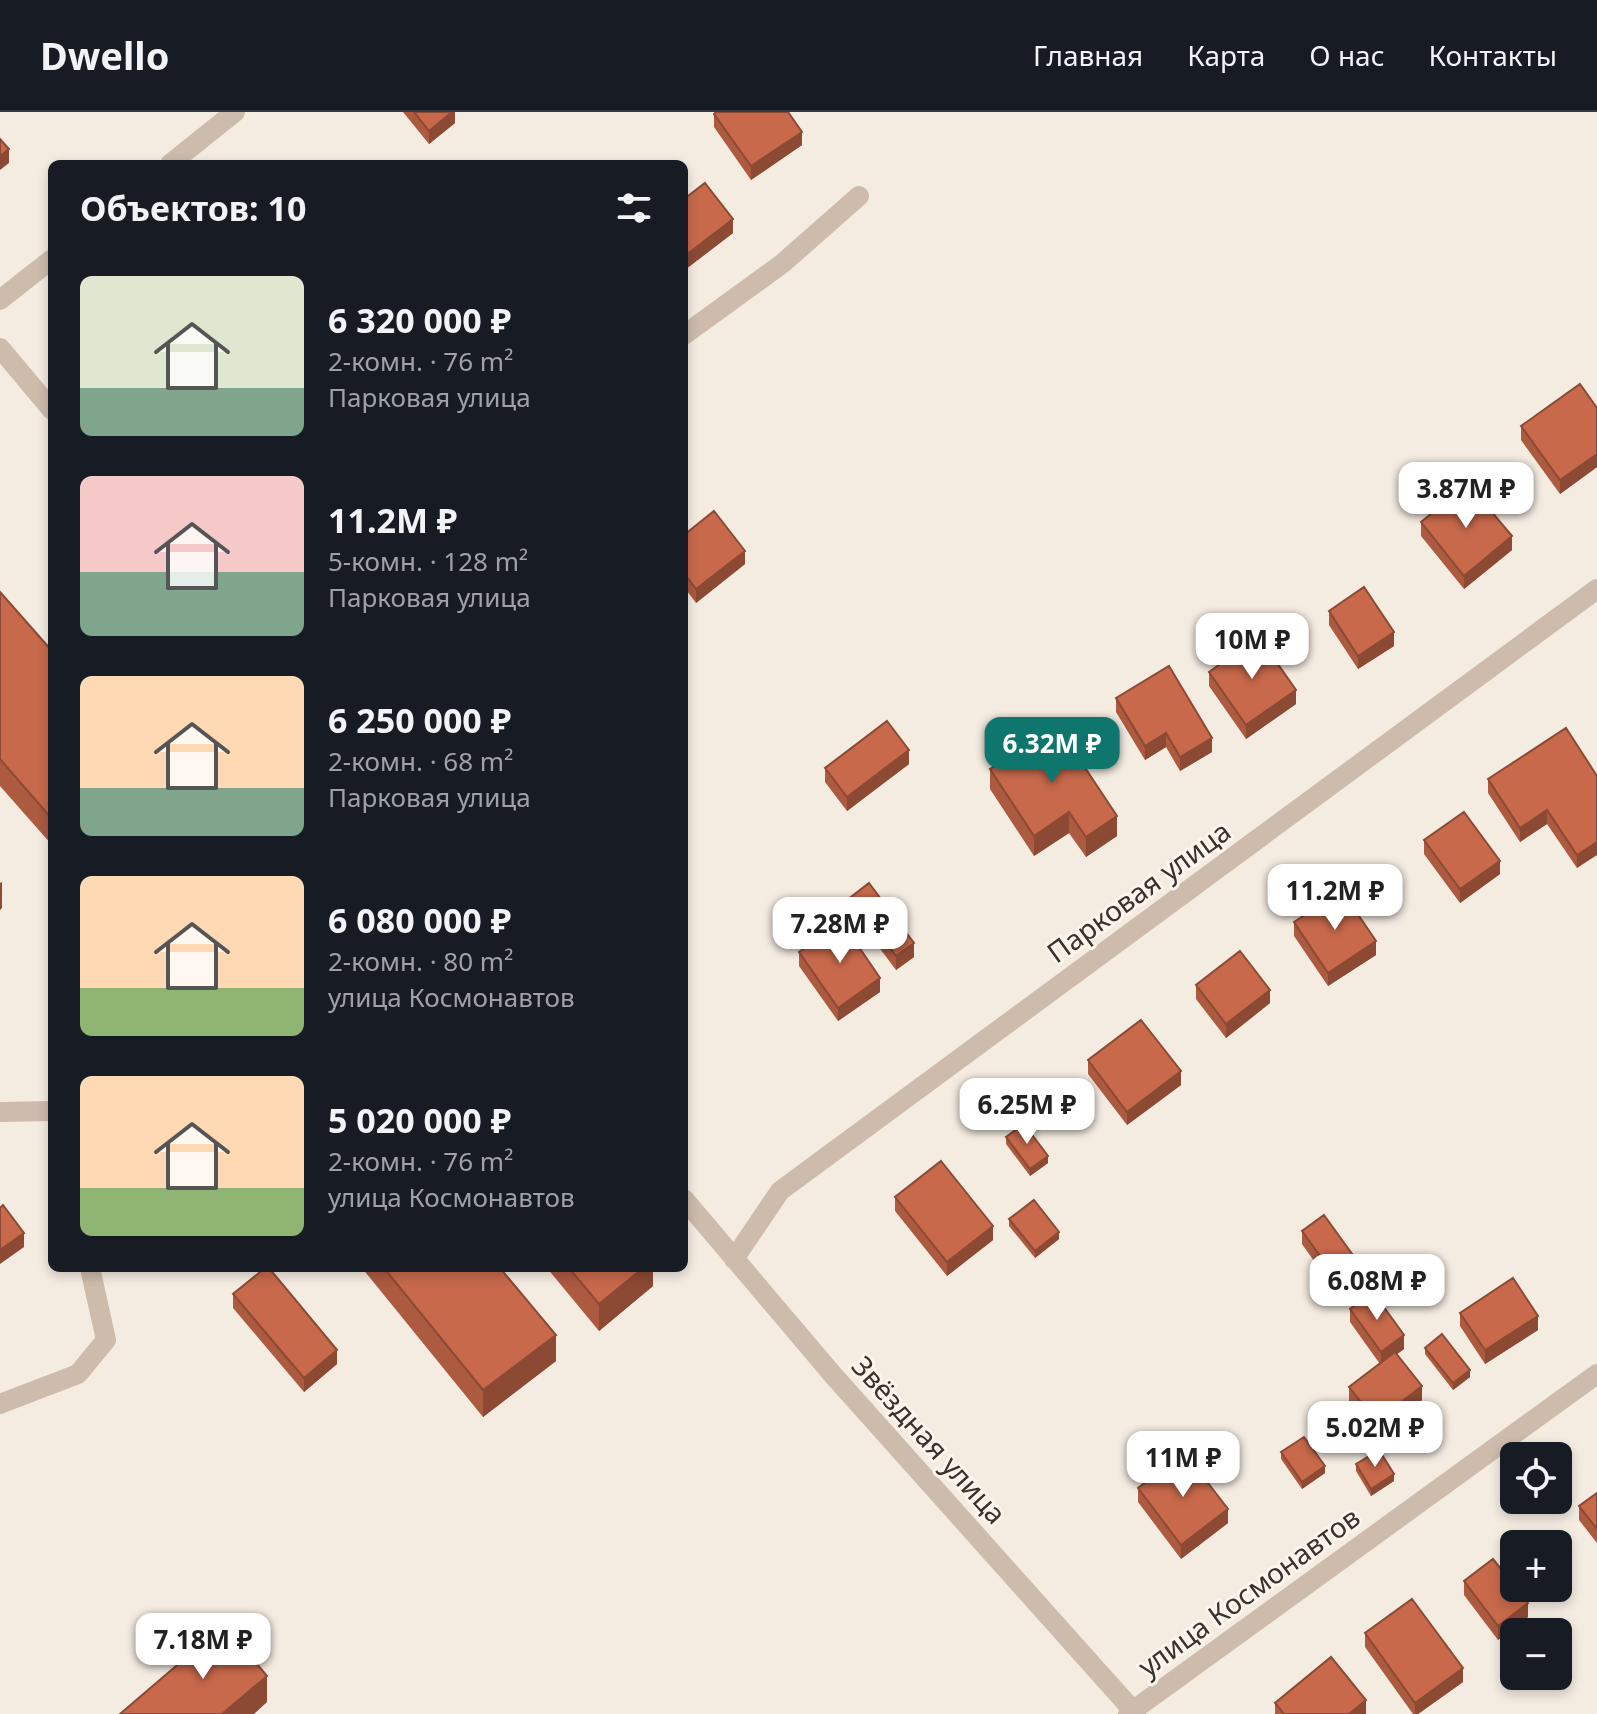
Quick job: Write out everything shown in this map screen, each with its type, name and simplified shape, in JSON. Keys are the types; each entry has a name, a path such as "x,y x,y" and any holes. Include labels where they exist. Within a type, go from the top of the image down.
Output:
{"street":[{"path":"175,160 235,112"},
{"path":"688,332 783,263 859,196"},
{"path":"0,300 48,262"},
{"path":"0,348 48,405"},
{"name":"Парковая улица","path":"734,1259 780,1191 1597,589"},
{"path":"0,1112 48,1111"},
{"name":"Звёздная улица","path":"688,1204 843,1386 1132,1713"},
{"path":"0,1404 78,1374 106,1340 91,1272"},
{"name":"улица Космонавтов","path":"1132,1713 1597,1374"}],"building":[{"path":"414,112 452,112 429,131"},
{"path":"788,112 802,132 751,166 714,114"},
{"path":"0,139 9,149 0,156"},
{"path":"705,183 733,219 688,253 688,196"},
{"path":"1580,384 1597,408 1597,454 1560,480 1521,426"},
{"path":"1468,484 1512,536 1464,576 1421,522"},
{"path":"714,511 745,551 696,589 688,578 688,532"},
{"path":"1364,587 1394,632 1358,656 1329,611"},
{"path":"0,592 48,646 48,814 0,759"},
{"path":"1259,637 1296,690 1246,725 1209,672"},
{"path":"1169,666 1212,738 1180,757 1166,733 1145,746 1116,698"},
{"path":"887,721 909,750 847,797 825,768"},
{"path":"1056,724 1117,816 1086,837 1069,812 1034,836 990,769"},
{"path":"1566,728 1597,776 1597,842 1577,855 1547,810 1520,828 1488,779"},
{"path":"1464,812 1500,861 1460,889 1424,840"},
{"path":"869,883 914,943 896,956 851,897"},
{"path":"1342,891 1376,941 1328,973 1294,922"},
{"path":"842,922 880,978 838,1008 799,952"},
{"path":"1240,951 1270,990 1226,1024 1196,985"},
{"path":"1141,1020 1181,1071 1127,1112 1088,1060"},
{"path":"1024,1124 1048,1156 1030,1169 1006,1137"},
{"path":"941,1161 993,1226 947,1262 895,1197"},
{"path":"1034,1200 1059,1232 1035,1251 1009,1219"},
{"path":"3,1205 24,1233 0,1250 0,1208"},
{"path":"1324,1215 1368,1276 1346,1292 1302,1231"},
{"path":"260,1272 272,1272 337,1350 304,1378 233,1294"},
{"path":"387,1272 503,1272 556,1335 483,1390"},
{"path":"572,1272 638,1272 599,1304"},
{"path":"1513,1278 1538,1316 1485,1350 1460,1313"},
{"path":"1373,1292 1404,1335 1381,1352 1350,1309"},
{"path":"1442,1334 1470,1370 1453,1383 1425,1348"},
{"path":"1395,1352 1422,1386 1376,1421 1349,1387"},
{"path":"1304,1437 1325,1466 1302,1482 1281,1452"},
{"path":"1379,1450 1394,1474 1371,1489 1356,1464"},
{"path":"1185,1453 1228,1509 1181,1545 1138,1488"},
{"path":"1597,1493 1597,1529 1579,1506"},
{"path":"1493,1559 1500,1568 1500,1602 1528,1603 1508,1618 1500,1618 1498,1626 1464,1581"},
{"path":"1412,1599 1463,1668 1415,1703 1365,1633"},
{"path":"224,1625 267,1676 222,1714 120,1714"},
{"path":"1331,1657 1366,1700 1349,1714 1284,1714 1275,1703"}]}
